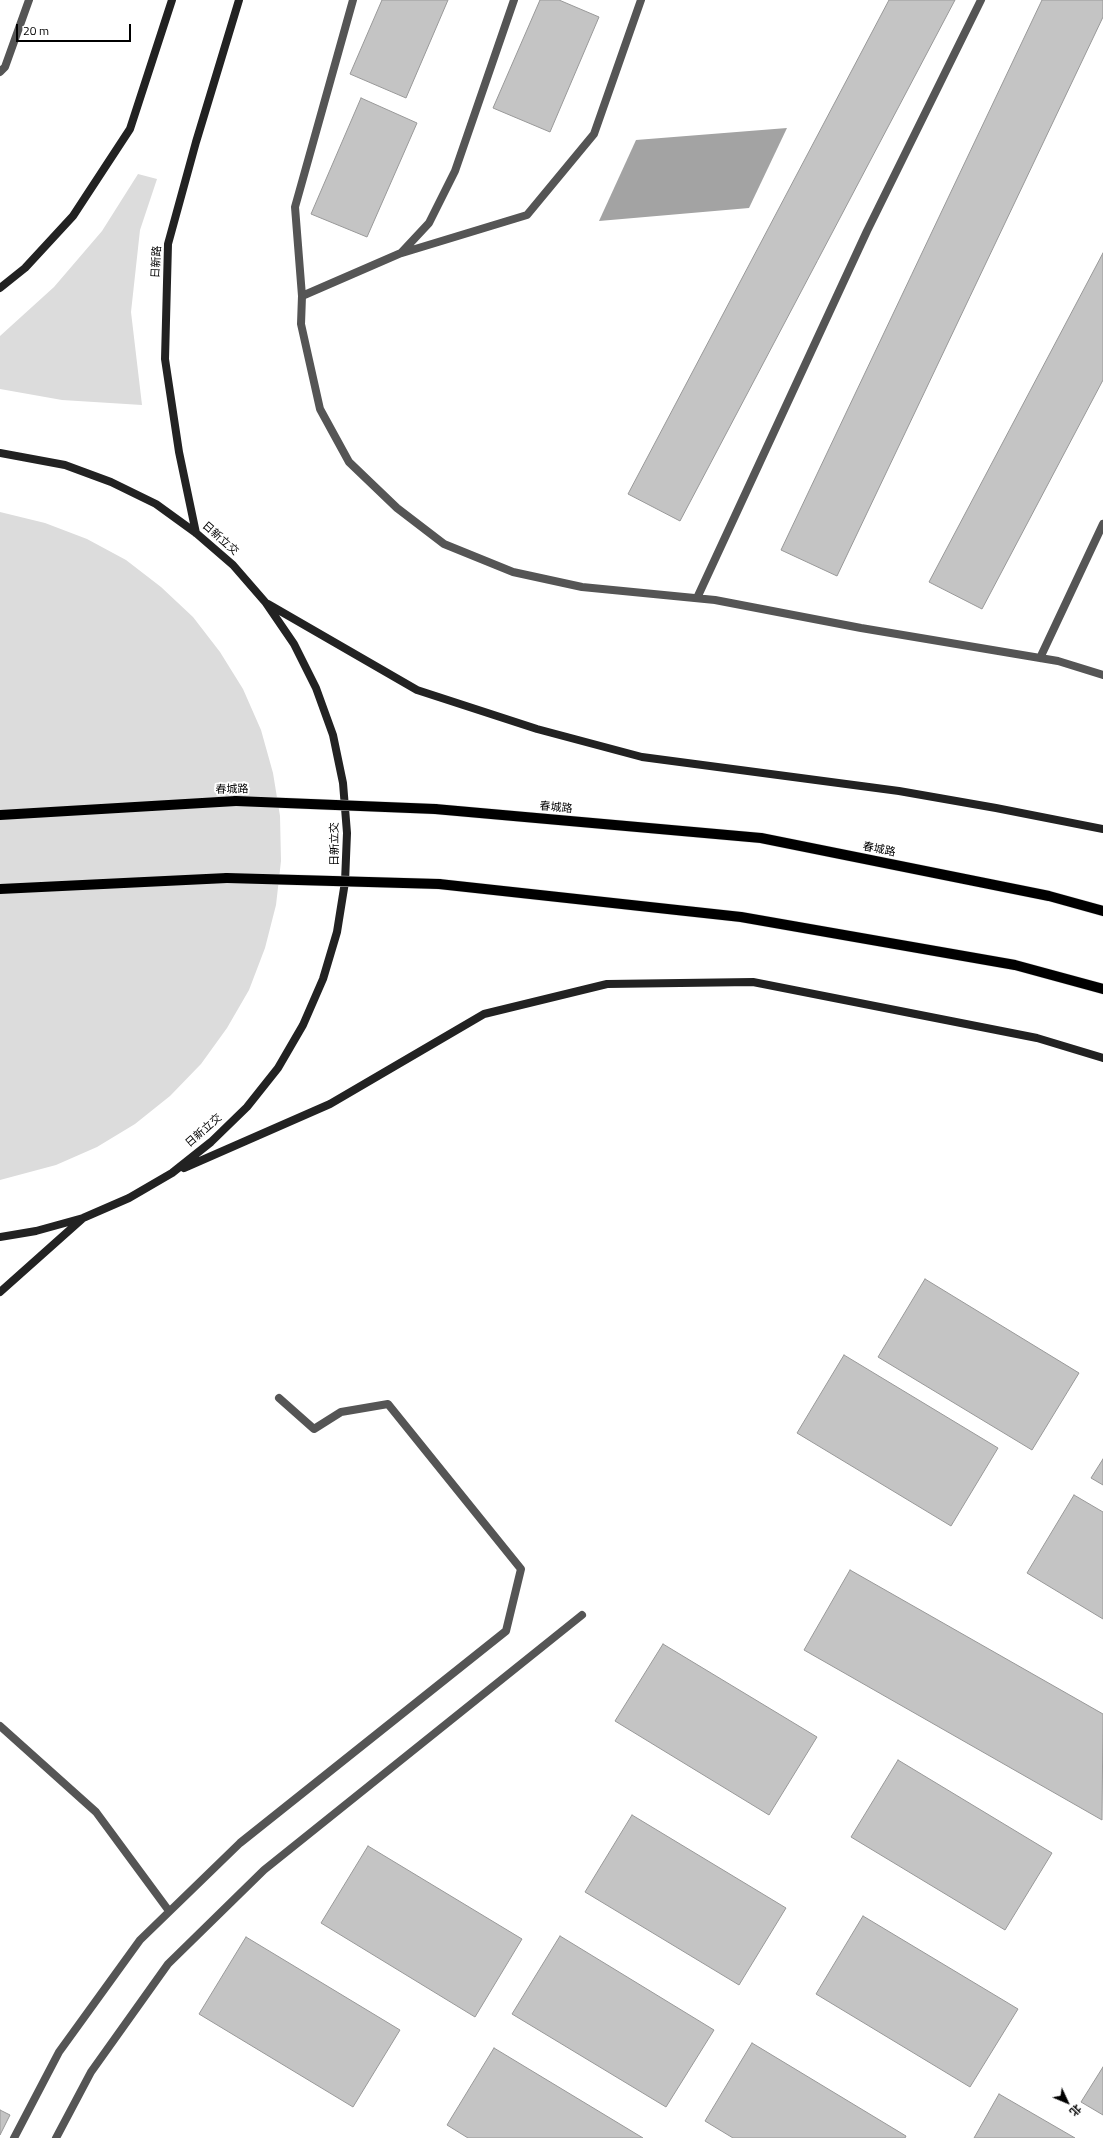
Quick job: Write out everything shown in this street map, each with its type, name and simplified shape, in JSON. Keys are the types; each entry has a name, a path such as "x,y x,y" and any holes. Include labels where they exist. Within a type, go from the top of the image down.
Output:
{"main road":[{"path":"0,288 25,268 74,216 130,128 172,0"},
{"name":"日新路","path":"196,533 179,452 165,358 168,244 196,142 240,0"},
{"name":"日新立交","path":"0,453 64,465 111,482 156,504 196,533 233,565 266,603 294,644 316,688 333,735 343,783 347,833 345,882 339,925 323,979 303,1025 278,1068 247,1107 211,1142 172,1173 129,1198 83,1218 36,1231 0,1237"},
{"path":"266,603 417,690 537,729 642,757 899,791 1103,829"},
{"name":"春城路","path":"0,815 236,800 435,809 760,838 1049,896 1103,911"},
{"path":"0,889 227,878 439,884 741,917 1015,965 1103,989"},
{"path":"172,1173 330,1104 484,1014 607,984 753,982 1037,1038 1103,1058"},
{"path":"0,1292 83,1218"}],"street":[{"path":"0,72 5,67 29,0"},
{"path":"353,0 295,207 302,296 301,324 320,409 349,462 397,508 444,544 513,572 582,587 697,598 1040,658 1103,675"},
{"path":"401,253 429,223 455,171 514,0"},
{"path":"302,296 401,253 526,215 594,134 641,0"},
{"path":"697,598 867,231 980,0"},
{"path":"1040,658 1103,524"},
{"path":"14,2138 60,2052 140,1940 240,1843 506,1631 521,1569 388,1404 341,1412 314,1429 279,1398"},
{"path":"56,2138 91,2072 168,1964 264,1870 582,1615"},
{"path":"0,1726 96,1812 169,1911"}],"shaded area":[{"path":"787,128 749,208 599,221 636,140"},
{"path":"138,174 157,179 140,230 131,312 142,405 62,400 0,389 0,336 54,287 102,231"},
{"path":"0,512 45,523 87,539 126,560 161,587 193,617 220,652 243,689 261,730 273,773 280,816 281,861 276,905 265,948 249,990 227,1028 201,1064 170,1096 135,1124 97,1147 56,1165 0,1180"}],"building":[{"path":"382,0 448,0 406,98 350,74"},
{"path":"540,0 559,0 599,17 550,132 493,108"},
{"path":"889,0 955,0 680,521 628,494"},
{"path":"1042,0 1103,0 1103,17 837,576 781,550"},
{"path":"361,98 417,123 367,237 311,214"},
{"path":"1103,253 1103,380 982,609 929,582"},
{"path":"925,1279 1079,1373 1032,1450 878,1357"},
{"path":"844,1355 998,1448 951,1526 797,1433"},
{"path":"1103,1459 1103,1485 1091,1478"},
{"path":"1074,1495 1103,1512 1103,1619 1027,1573"},
{"path":"850,1570 1103,1714 1102,1820 804,1650"},
{"path":"663,1644 817,1737 769,1815 615,1721"},
{"path":"898,1760 1052,1853 1005,1930 851,1837"},
{"path":"632,1815 786,1908 739,1985 585,1892"},
{"path":"368,1846 522,1939 475,2017 321,1923"},
{"path":"863,1916 1018,2009 970,2087 816,1994"},
{"path":"560,1936 714,2030 666,2107 512,2014"},
{"path":"246,1937 400,2030 353,2107 199,2014"},
{"path":"752,2043 906,2136 905,2138 733,2138 705,2121"},
{"path":"494,2048 643,2138 468,2138 447,2125"},
{"path":"1103,2067 1103,2115 1081,2102"},
{"path":"999,2094 1075,2138 974,2138"},
{"path":"0,2110 10,2115 0,2135"}]}
